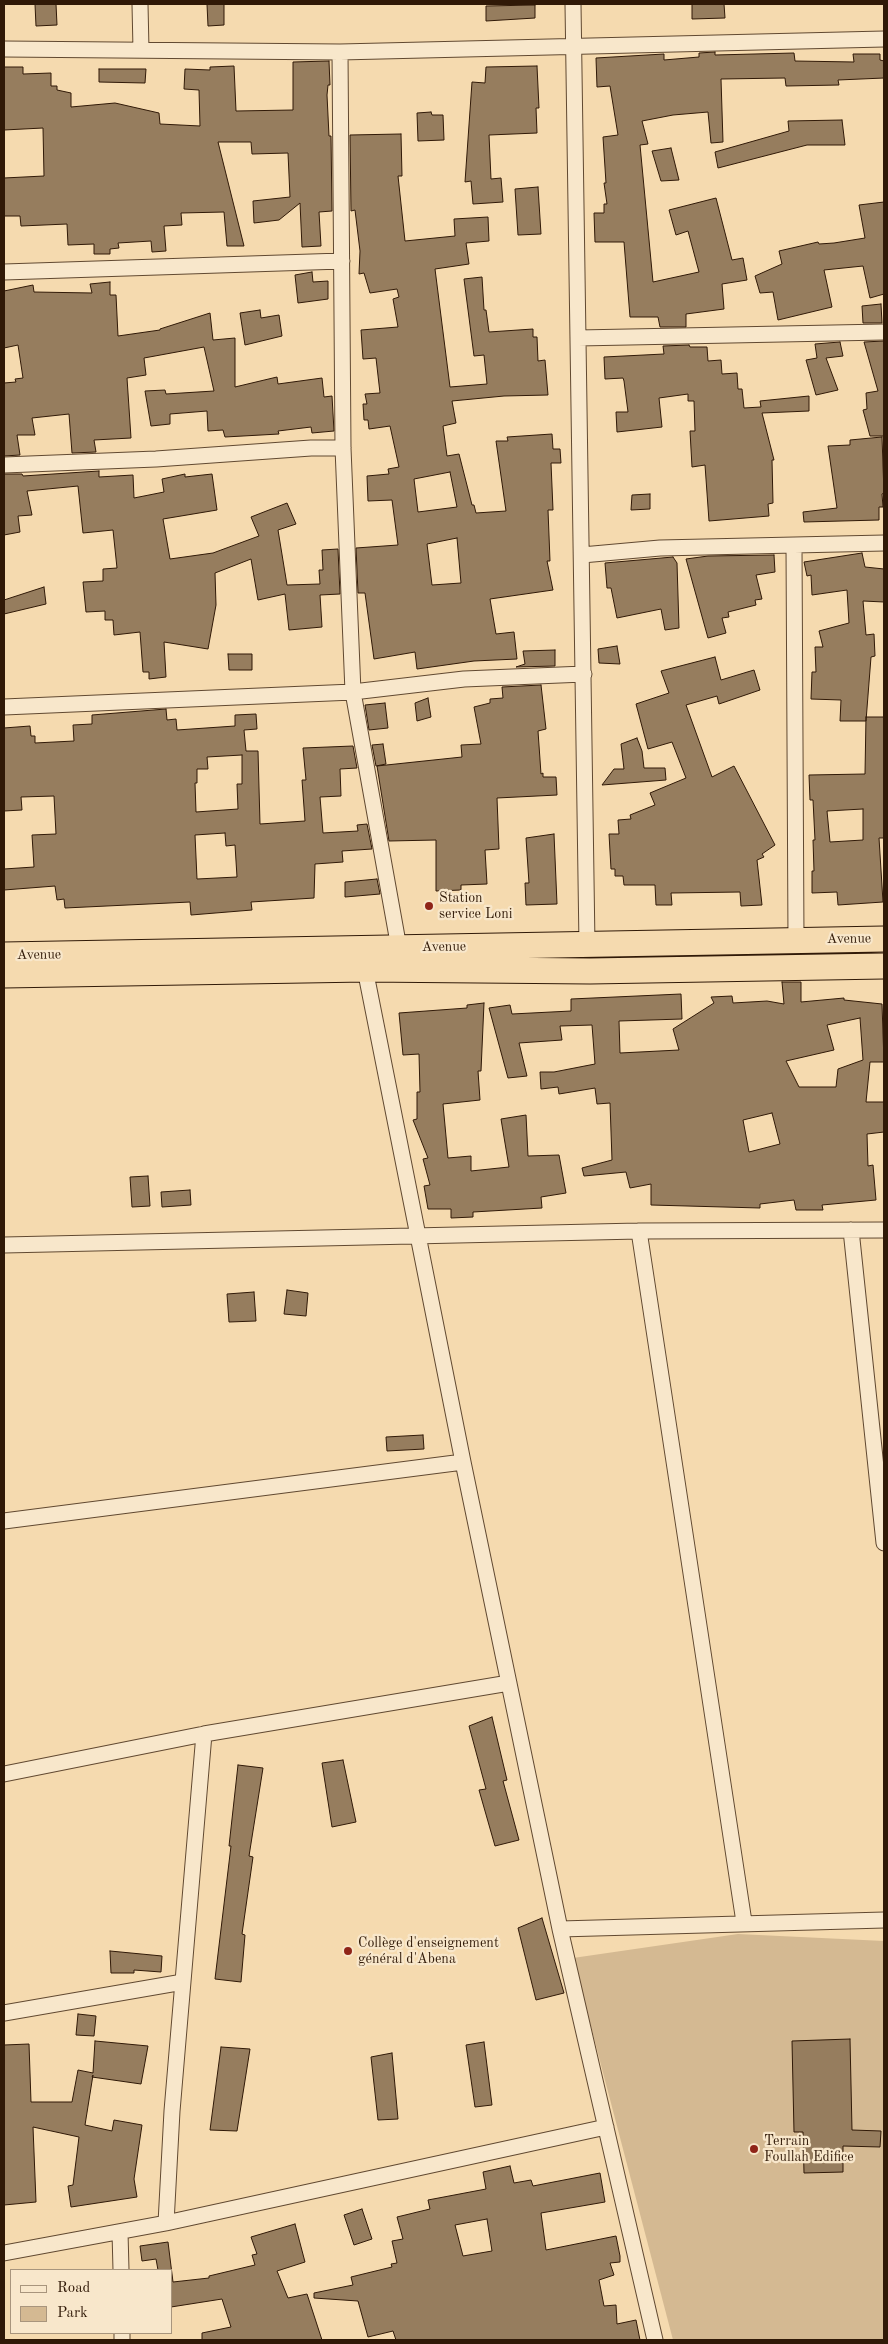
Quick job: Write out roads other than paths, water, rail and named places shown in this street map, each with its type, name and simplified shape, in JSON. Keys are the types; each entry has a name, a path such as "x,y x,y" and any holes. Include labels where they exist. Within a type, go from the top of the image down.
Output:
{"highway":[{"name":"Avenue","path":"4,956 884,939"},
{"path":"4,975 365,969 590,971 884,966"}],"street":[{"path":"141,4 141,50"},
{"path":"572,4 584,674 586,945"},
{"path":"4,49 340,52 884,39"},
{"path":"340,52 343,448 353,692 399,948"},
{"path":"4,272 342,261"},
{"path":"578,338 884,332"},
{"path":"4,465 156,459 311,448 343,448"},
{"path":"582,556 660,548 884,543"},
{"path":"794,546 796,940"},
{"path":"4,707 353,692 464,679 584,674"},
{"path":"365,969 463,1462 560,1929 656,2340"},
{"path":"852,1230 884,1543"},
{"path":"4,1245 639,1231 884,1230"},
{"path":"639,1231 744,1922"},
{"path":"4,1521 463,1462"},
{"path":"4,1774 204,1734 509,1683"},
{"path":"166,2223 172,2111 204,1734"},
{"path":"560,1929 744,1922 884,1920"},
{"path":"4,2013 183,1982"},
{"path":"4,2253 166,2223 606,2126"},
{"path":"120,2232 121,2269"}],"place":[{"name":"Station service Loni","path":"429,906"},
{"name":"Collège d'enseignement général d'Abena","path":"348,1951"},
{"name":"Terrain Foullah Edifice","path":"754,2149"}]}
